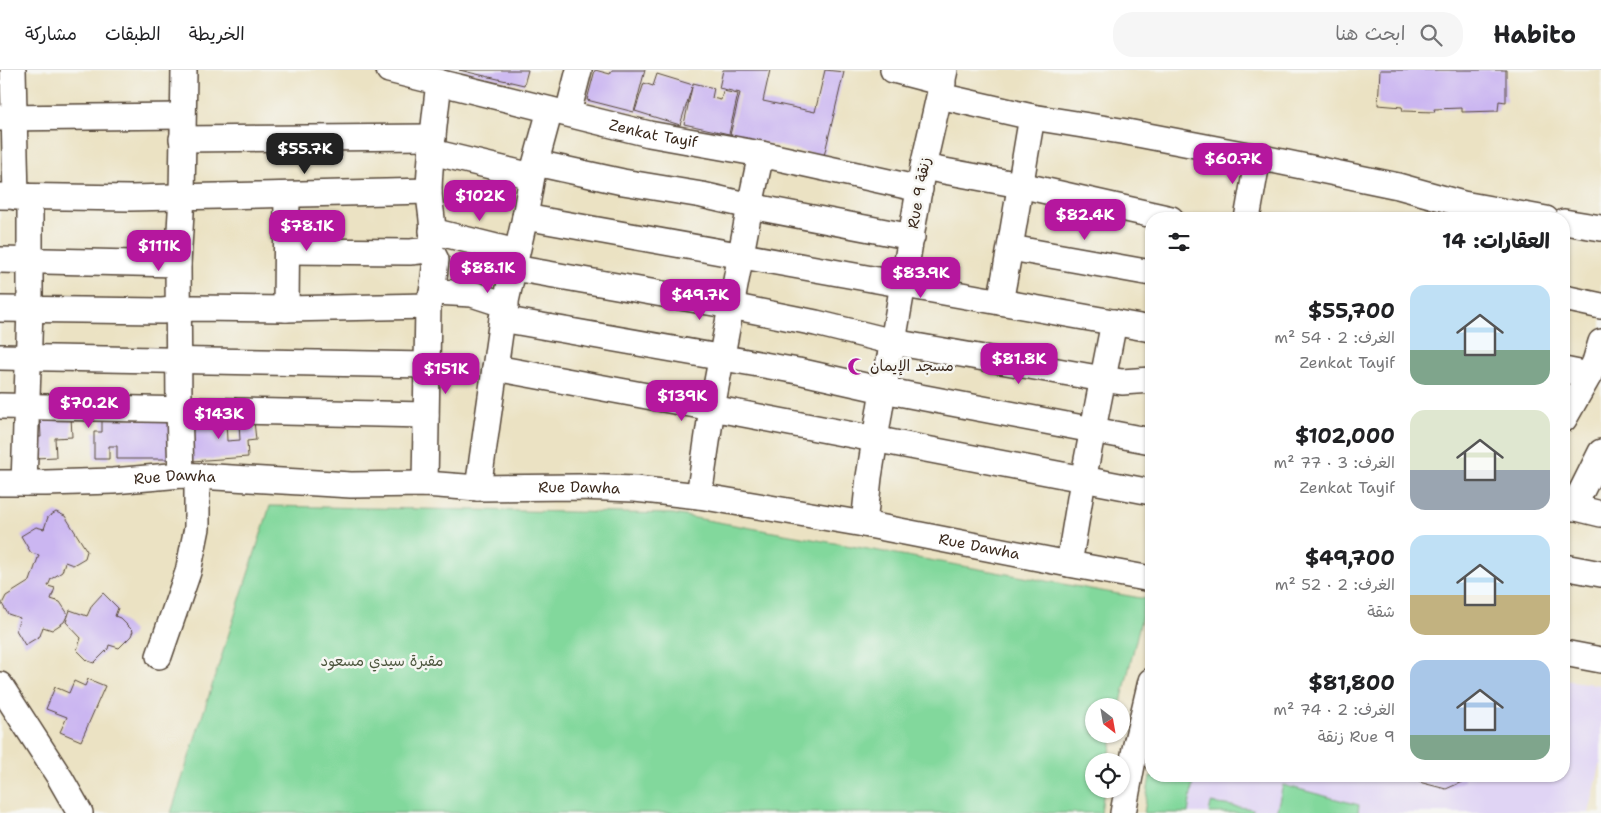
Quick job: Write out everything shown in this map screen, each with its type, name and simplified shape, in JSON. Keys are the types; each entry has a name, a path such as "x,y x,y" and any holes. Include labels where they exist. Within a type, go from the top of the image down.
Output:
{"street":[{"path":"12,483 28,407 30,310 30,261 15,197 7,118 13,70"},
{"path":"159,656 188,572 197,528 179,409 178,264 182,196 184,70"},
{"name":"Zenkat Tayif","path":"389,70 650,134 761,154 922,178 1020,185 1145,213"},
{"path":"478,488 504,312 534,170 579,70"},
{"path":"893,70 942,83 1032,117 1128,132 1398,186 1462,211"},
{"path":"425,484 430,300 436,260 429,240 429,192 439,82"},
{"name":"Rue 9 زنقة","path":"864,524 883,390 922,178 942,83"},
{"path":"1000,302 1032,117"},
{"path":"7,118 433,144 534,170 702,195 912,237"},
{"path":"699,496 712,408 761,154"},
{"path":"1248,212 1258,158"},
{"path":"15,197 130,198 429,192"},
{"path":"286,309 287,195"},
{"path":"525,217 1145,328"},
{"path":"1570,223 1601,228"},
{"path":"287,251 368,253 429,240 515,260 816,323 893,342 1122,382 1145,380"},
{"path":"1010,248 1145,272"},
{"path":"0,260 178,264"},
{"path":"430,300 435,292 472,294 504,312 722,358 798,371 883,390 1145,440"},
{"path":"1570,299 1601,306"},
{"path":"0,309 141,311 194,308 286,309 430,300"},
{"path":"1069,564 1083,480 1114,322"},
{"path":"0,358 427,366"},
{"path":"1570,368 1597,361"},
{"path":"1570,408 1597,361"},
{"path":"495,368 1145,491"},
{"path":"0,406 426,415"},
{"path":"1570,503 1601,452"},
{"name":"Rue Dawha","path":"12,483 113,481 189,475 351,485 425,484 478,488 570,487 626,489 699,496 864,524 1145,578"},
{"path":"1570,506 1601,514"},
{"path":"1570,568 1601,574"},
{"path":"1570,654 1601,660"},
{"path":"0,686 60,778 80,813"},
{"path":"1122,813 1145,706"}],"shaded area":[{"path":"1570,681 1601,685 1601,762 1589,813 1188,813 1193,782 1570,782"}],"green space":[{"name":"مقبرة سيدي مسعود","path":"270,506 673,514 1145,599 1122,698 1085,698 1085,743 1112,743 1110,753 1085,753 1085,798 1103,798 1101,813 171,813"},
{"path":"1149,782 1193,782 1188,813 1144,813"},
{"path":"1283,785 1359,805 1358,813 1276,813"},
{"path":"1211,803 1253,809 1252,813 1209,813"}],"building":[{"path":"459,70 528,70 524,85"},
{"path":"595,70 610,74 612,70 645,70 634,112 587,100"},
{"path":"723,70 770,70 763,101 815,112 825,70 844,72 824,156 730,135 740,93 719,88"},
{"path":"1380,70 1506,70 1506,102 1499,101 1498,111 1462,112 1462,108 1434,109 1435,112 1403,111 1402,107 1378,105"},
{"path":"657,74 693,85 693,83 714,88 712,98 721,100 723,91 738,94 729,134 684,124 692,87 680,125 635,111 644,83 653,86"},
{"path":"71,416 72,437 55,438 56,457 36,458 34,437 41,437 40,418"},
{"path":"102,418 176,419 176,459 117,459 117,446 109,446 109,459 94,459 94,432 102,432"},
{"path":"226,419 227,441 240,440 239,423 254,421 256,440 247,441 248,457 192,461 189,421"},
{"path":"56,512 65,516 87,551 85,558 73,565 65,562 62,572 51,579 48,586 55,588 51,599 60,602 68,614 64,622 52,630 43,627 40,636 25,645 16,630 20,618 8,614 2,604 6,596 30,581 39,555 31,553 21,536 36,527 44,529 48,517"},
{"path":"103,593 118,608 115,616 120,618 133,631 131,636 119,648 109,645 108,649 94,663 88,661 77,650 81,638 66,622 70,610 87,616 92,605"},
{"path":"88,679 105,686 81,741 60,732 67,717 46,709 55,687 69,693 74,681 85,686"},
{"path":"1419,782 1462,782 1446,789"}],"place":[{"name":"مسجد الإيمان","path":"856,366"}]}
